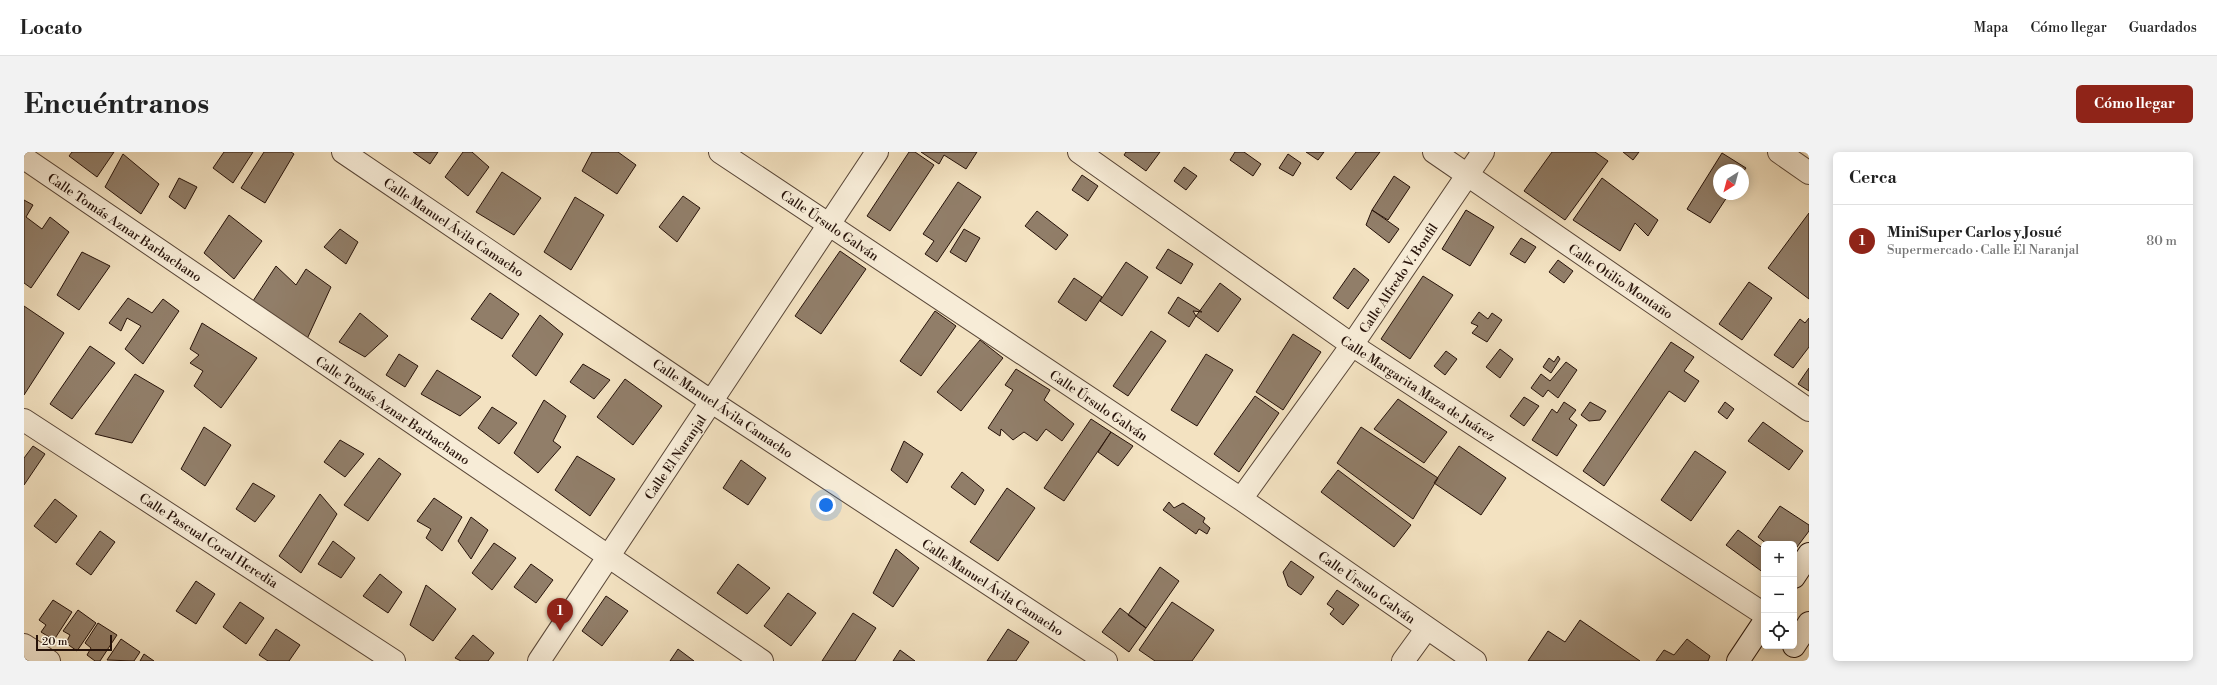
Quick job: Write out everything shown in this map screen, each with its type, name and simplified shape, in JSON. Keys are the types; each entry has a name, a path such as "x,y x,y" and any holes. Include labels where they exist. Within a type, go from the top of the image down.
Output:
{"street":[{"name":"Calle Manuel Ávila Camacho","path":"343,152 712,402 1106,661"},
{"name":"Calle Úrsulo Galván","path":"720,152 1241,499 1476,661"},
{"name":"Calle El Naranjal","path":"539,661 830,225 877,152"},
{"name":"Calle Margarita Maza de Juárez","path":"1079,152 1352,345 1762,613"},
{"name":"Calle Otilio Montaño","path":"1434,152 1809,410"},
{"name":"Calle Alfredo V. Bonfil","path":"1241,499 1352,345 1484,152"},
{"path":"1779,152 1809,173"},
{"name":"Calle Tomás Aznar Barbachano","path":"24,158 762,661"},
{"name":"Calle Pascual Coral Heredia","path":"24,420 394,661"},
{"path":"1797,572 1809,554"},
{"path":"1797,641 1809,623"},
{"path":"1738,661 1761,626"},
{"path":"1403,661 1427,628"},
{"path":"24,645 49,661"},
{"path":"1784,661 1792,649"}],"building":[{"path":"72,152 114,152 97,177 69,156"},
{"path":"224,152 253,152 233,183 213,168"},
{"path":"264,152 291,152 294,154 265,203 241,188"},
{"path":"413,152 438,152 430,164"},
{"path":"463,152 472,152 489,167 468,196 445,177"},
{"path":"592,152 618,152 636,165 617,194 582,171"},
{"path":"909,152 915,152 934,165 890,231 867,216"},
{"path":"921,152 977,152 966,169 944,155 939,164"},
{"path":"1126,152 1160,152 1146,171 1124,155"},
{"path":"1235,152 1244,152 1261,164 1253,176 1230,160"},
{"path":"1306,152 1324,152 1318,160"},
{"path":"1356,152 1380,152 1351,190 1336,178"},
{"path":"1552,152 1595,152 1608,161 1565,220 1524,191"},
{"path":"1623,152 1639,152 1633,160"},
{"path":"1722,153 1740,164 1715,164"},
{"path":"123,154 159,184 141,214 105,187"},
{"path":"1288,154 1301,163 1293,176 1279,168"},
{"path":"1184,167 1197,176 1186,190 1174,181"},
{"path":"1713,167 1713,200 1725,200 1710,223 1687,209"},
{"path":"502,172 541,198 514,235 476,212"},
{"path":"1082,175 1098,186 1088,201 1072,190"},
{"path":"1394,176 1410,187 1388,220 1372,210"},
{"path":"179,178 197,187 185,209 169,197"},
{"path":"1602,178 1658,220 1648,236 1635,223 1620,251 1573,220"},
{"path":"958,182 981,197 937,262 925,254 934,241 923,234"},
{"path":"683,196 700,208 677,242 659,227"},
{"path":"575,197 604,215 571,270 544,252"},
{"path":"24,200 33,205 26,217 42,229 50,217 69,232 31,288 24,283"},
{"path":"1372,210 1399,229 1389,243 1366,225"},
{"path":"1466,210 1494,227 1470,266 1442,249"},
{"path":"1037,211 1068,235 1056,250 1025,226"},
{"path":"1809,213 1809,299 1768,268"},
{"path":"229,215 262,241 234,279 204,253"},
{"path":"340,229 358,242 346,264 324,247"},
{"path":"964,229 980,238 966,262 950,252"},
{"path":"1521,238 1536,247 1525,263 1510,254"},
{"path":"1168,249 1193,264 1181,284 1156,268"},
{"path":"840,251 866,269 821,334 795,316"},
{"path":"82,252 110,266 79,310 57,295"},
{"path":"1558,260 1573,271 1564,283 1549,272"},
{"path":"1126,262 1148,277 1122,316 1100,301"},
{"path":"276,266 296,285 306,269 331,287 307,339 251,304"},
{"path":"1354,268 1369,280 1348,309 1333,298"},
{"path":"1423,276 1453,295 1410,359 1381,339"},
{"path":"1074,278 1102,297 1086,321 1058,302"},
{"path":"1749,282 1772,298 1742,340 1719,324"},
{"path":"1220,283 1241,299 1218,332 1196,316"},
{"path":"490,293 519,314 502,339 471,319"},
{"path":"1178,297 1202,312 1193,311 1196,316 1189,327 1168,313"},
{"path":"128,298 152,313 163,299 179,311 143,364 125,349 141,326 127,318 121,331 109,323"},
{"path":"24,306 64,333 24,395"},
{"path":"935,311 956,326 921,376 900,361"},
{"path":"1479,312 1488,319 1492,313 1502,320 1487,342 1472,333 1478,326 1471,323"},
{"path":"360,313 388,336 365,357 339,342"},
{"path":"540,315 563,334 536,376 512,356"},
{"path":"1809,318 1809,347 1793,368 1774,355 1800,319 1805,323"},
{"path":"202,323 257,358 221,408 194,386 203,371 190,363 199,355 190,349"},
{"path":"1151,331 1166,341 1128,396 1113,386"},
{"path":"1293,334 1321,352 1283,410 1256,392"},
{"path":"980,340 1003,358 961,411 937,392"},
{"path":"1671,342 1694,357 1684,371 1699,381 1685,402 1669,391 1604,486 1583,471"},
{"path":"90,346 115,363 72,419 50,404"},
{"path":"1500,349 1513,359 1500,378 1486,367"},
{"path":"1446,351 1457,359 1445,375 1434,366"},
{"path":"399,354 418,366 405,387 386,375"},
{"path":"1206,354 1233,370 1197,426 1171,410"},
{"path":"1558,356 1560,359 1551,373 1543,367 1549,358 1554,362"},
{"path":"1566,362 1577,370 1558,398 1548,390 1543,397 1531,388 1541,374 1550,381"},
{"path":"583,364 610,380 594,399 570,382"},
{"path":"1809,368 1809,391 1798,384"},
{"path":"1016,369 1050,390 1044,400 1074,424 1062,441 1046,429 1037,441 1024,432 1013,440 1001,429 1000,436 988,428 1013,390 1005,385"},
{"path":"437,370 481,397 460,416 421,394"},
{"path":"135,374 164,391 132,443 95,434"},
{"path":"625,379 662,406 633,445 597,417"},
{"path":"1255,396 1279,413 1239,472 1214,454"},
{"path":"1524,397 1539,406 1524,426 1510,416"},
{"path":"1398,399 1447,432 1424,463 1374,429"},
{"path":"544,400 566,416 553,441 561,447 538,473 514,453"},
{"path":"1564,402 1576,410 1569,419 1577,425 1557,456 1532,440 1552,409 1557,413"},
{"path":"1590,402 1606,411 1600,420 1589,421 1581,415"},
{"path":"1725,402 1734,409 1727,419 1718,412"},
{"path":"492,407 517,423 499,444 478,428"},
{"path":"1091,419 1111,432 1064,501 1044,488"},
{"path":"1763,422 1803,451 1789,470 1748,441"},
{"path":"204,427 231,445 205,486 181,469"},
{"path":"1361,427 1438,478 1413,519 1337,463"},
{"path":"1111,432 1133,446 1118,466 1098,452"},
{"path":"340,440 364,454 345,477 324,462"},
{"path":"904,441 923,454 907,483 891,470"},
{"path":"33,446 45,454 24,485 24,458"},
{"path":"1459,446 1506,478 1481,515 1434,483"},
{"path":"1695,451 1726,472 1691,521 1661,500"},
{"path":"577,456 615,479 590,516 555,490"},
{"path":"379,458 401,474 368,521 344,505"},
{"path":"741,460 766,478 748,505 723,488"},
{"path":"1338,470 1411,525 1394,547 1321,492"},
{"path":"962,472 984,490 975,505 951,487"},
{"path":"253,483 275,496 255,522 236,509"},
{"path":"1007,488 1035,508 998,561 970,542"},
{"path":"320,494 337,514 301,573 279,556"},
{"path":"434,498 462,517 442,551 426,538 431,529 417,521"},
{"path":"55,499 77,516 56,543 34,526"},
{"path":"1169,502 1174,508 1183,503 1205,518 1203,522 1210,528 1207,534 1199,529 1196,534 1163,510"},
{"path":"1780,506 1809,525 1809,531 1797,547 1797,541 1763,541 1758,537"},
{"path":"471,517 488,530 471,559 458,541"},
{"path":"1738,530 1761,547 1761,571 1726,545"},
{"path":"100,531 115,542 91,575 76,564"},
{"path":"333,541 355,558 341,578 318,564"},
{"path":"494,543 516,558 492,590 472,573"},
{"path":"896,549 919,568 893,607 873,593"},
{"path":"1291,561 1314,577 1301,595 1288,586 1283,572"},
{"path":"531,564 553,580 536,603 514,587"},
{"path":"738,564 770,588 747,614 717,593"},
{"path":"1160,567 1179,581 1146,628 1128,615"},
{"path":"380,574 402,592 388,613 363,596"},
{"path":"196,581 215,594 196,624 176,611"},
{"path":"426,585 456,609 433,641 410,625"},
{"path":"1337,590 1359,605 1343,625 1330,614 1334,609 1327,604"},
{"path":"788,593 816,613 791,646 764,626"},
{"path":"606,596 628,611 602,646 582,631"},
{"path":"53,600 72,612 54,640 41,632 46,625 39,620"},
{"path":"240,602 264,618 246,644 223,627"},
{"path":"1172,602 1214,630 1192,661 1155,661 1139,650"},
{"path":"1120,608 1146,628 1129,652 1102,632"},
{"path":"78,610 96,623 77,651 66,643 70,635 63,631"},
{"path":"853,613 876,628 855,661 822,661"},
{"path":"1580,620 1640,661 1528,661 1548,631 1565,642"},
{"path":"98,623 117,635 100,661 95,661 87,655 91,648 85,643"},
{"path":"276,629 300,645 289,661 268,661 259,655"},
{"path":"1008,629 1029,642 1016,661 987,661"},
{"path":"473,635 494,653 488,661 461,661 455,658"},
{"path":"121,639 140,652 134,661 107,660"},
{"path":"1687,639 1710,656 1708,661 1656,661 1664,650 1674,655"},
{"path":"678,649 694,661 670,661"},
{"path":"900,650 915,661 893,661"},
{"path":"144,654 154,661 140,661"}],"place":[{"name":"MiniSuper Carlos y Josué","path":"560,631"}]}
